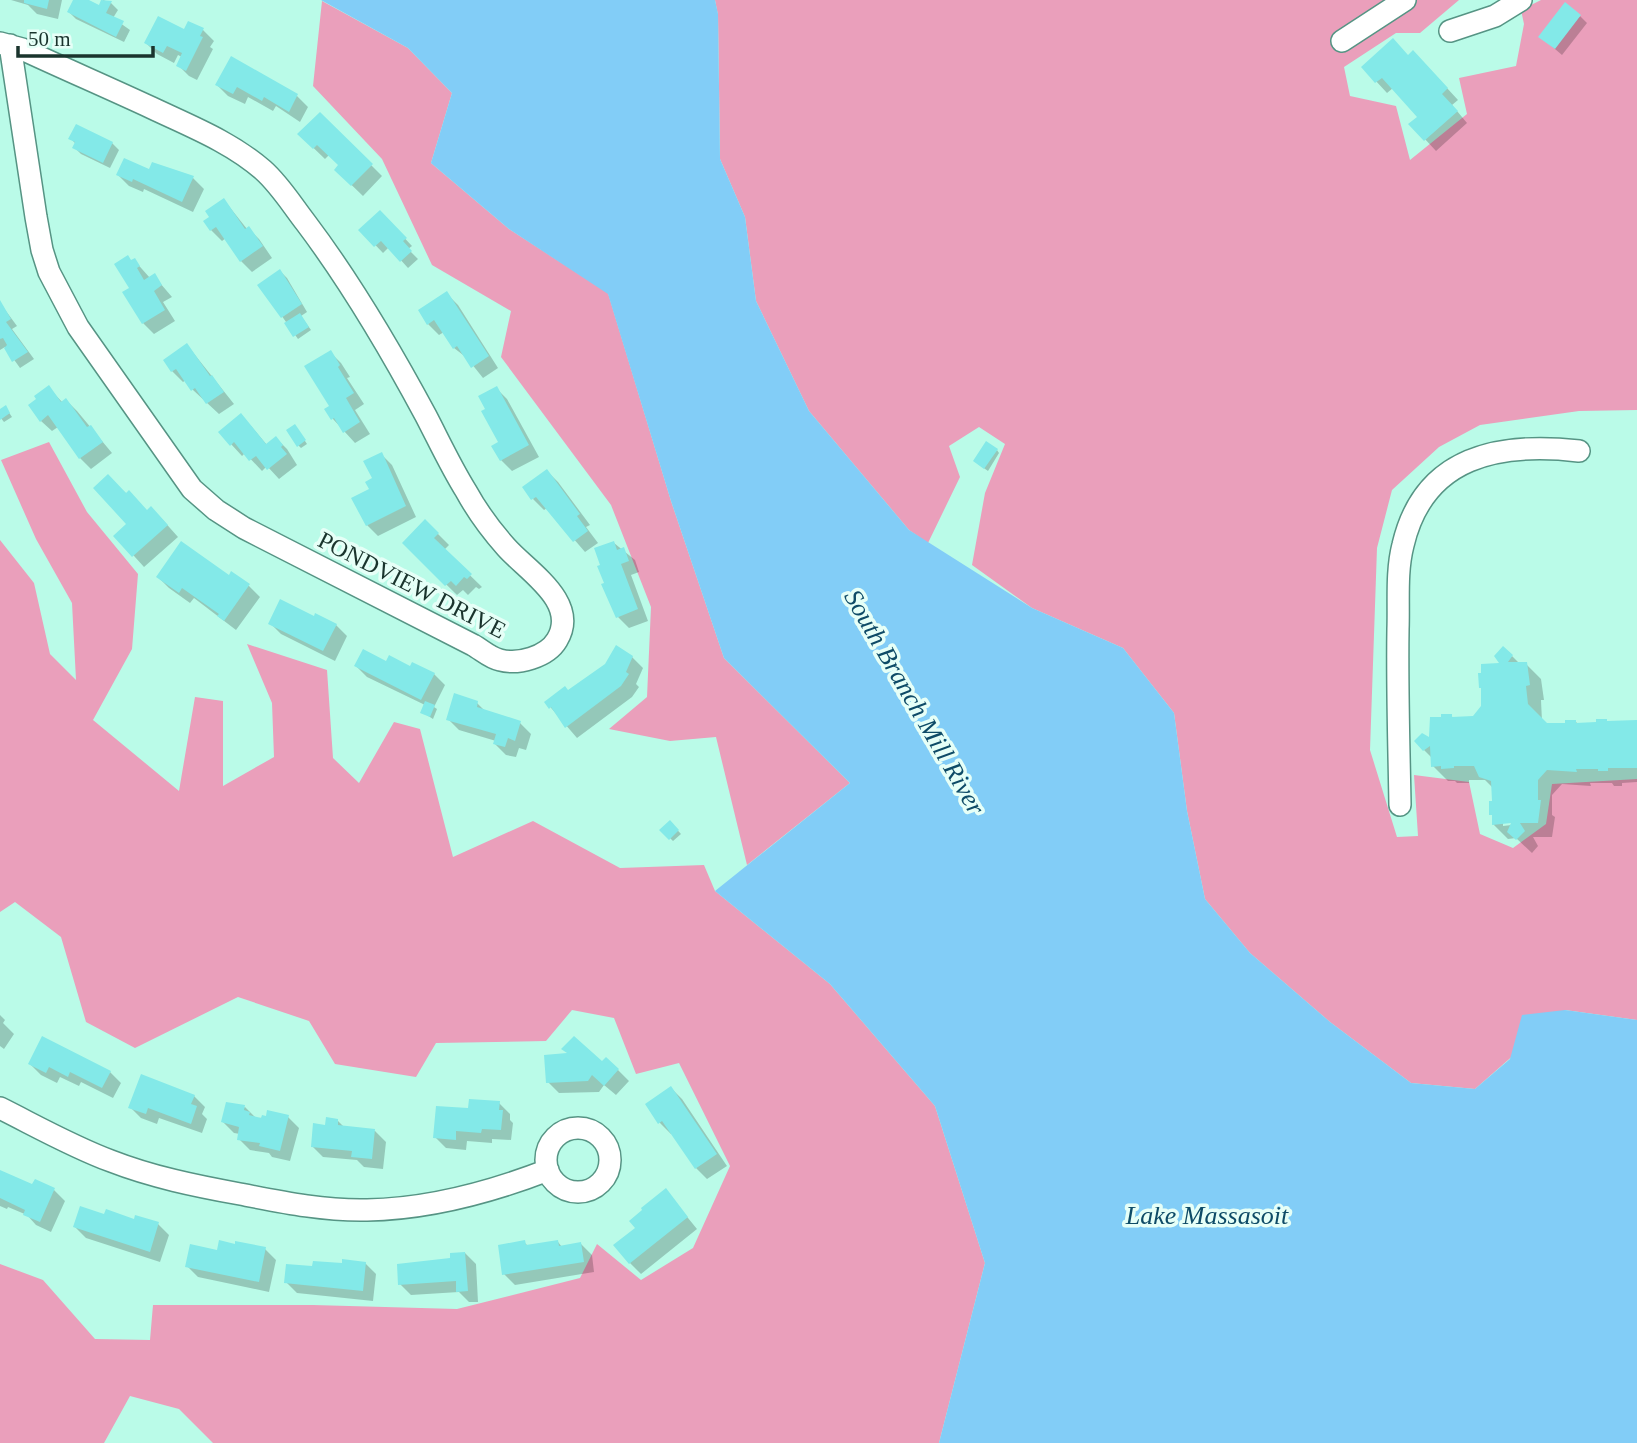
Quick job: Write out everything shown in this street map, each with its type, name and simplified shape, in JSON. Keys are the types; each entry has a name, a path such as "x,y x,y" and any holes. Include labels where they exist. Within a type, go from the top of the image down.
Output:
{"street":[{"path":"1342,41 1405,0"},
{"path":"1450,31 1495,16 1521,0"},
{"name":"PONDVIEW DRIVE","path":"5,44 202,131 242,154 275,181 334,261 369,315 480,514 507,549 556,599 563,625 552,648 535,657 518,661 502,661 492,657 244,528 216,510 192,489 78,327 49,272 42,250 5,44"},
{"path":"1400,805 1400,565 1405,537 1419,503 1447,473 1467,461 1492,452 1520,448 1579,451"},
{"path":"0,1108 110,1161 156,1176 234,1193 333,1209 391,1208 460,1197 498,1188 548,1170"}],"shaded area":[{"path":"715,0 1459,0 1420,33 1396,33 1344,67 1350,96 1396,106 1410,160 1467,114 1459,78 1516,66 1524,24 1521,10 1541,0 1637,0 1637,410 1579,411 1480,425 1439,447 1392,490 1377,548 1370,750 1397,837 1418,836 1414,775 1469,782 1480,834 1513,848 1546,824 1552,784 1637,779 1637,1020 1565,1010 1475,1089 1411,1083 1330,1022 1250,953 1205,899 1187,811 1174,713 1123,648 1032,608 972,565 985,493 1005,444 979,427 949,446 960,477 928,543 909,530 809,411 756,301 745,217 720,159 718,15"},
{"path":"322,1 408,48 452,93 431,163 509,229 608,293 671,501 724,658 850,783 747,865 716,737 670,741 609,729 647,697 651,607 611,505 501,357 511,311 432,265 382,159 313,86"},
{"path":"49,442 87,512 138,574 132,649 93,720 179,791 195,697 223,701 223,786 274,757 272,703 247,644 327,670 333,758 359,783 394,722 420,729 453,857 533,821 620,868 704,865 715,891 830,984 935,1106 985,1263 939,1443 213,1443 179,1409 130,1396 104,1443 0,1443 0,1264 43,1280 95,1339 150,1340 153,1305 313,1305 457,1309 580,1278 597,1244 641,1280 693,1248 730,1166 679,1063 636,1074 614,1018 572,1010 546,1041 436,1043 416,1077 335,1064 309,1021 238,997 135,1048 86,1022 61,937 15,902 0,912 0,540 34,583 50,654 76,680 72,603 36,539 1,460"}],"water":[{"name":"Lake Massasoit","path":"321,0 715,0 718,14 720,159 745,217 756,301 809,411 909,530 1032,608 1123,648 1174,713 1187,811 1205,899 1250,953 1330,1022 1411,1083 1475,1089 1510,1059 1522,1015 1565,1010 1637,1020 1637,1443 939,1443 985,1263 935,1106 830,984 715,891 850,783 724,658 671,501 608,294 509,229 431,163 452,93 408,48"}],"building":[{"path":"24,0 49,0 47,9 24,3"},
{"path":"73,0 89,0 99,5 101,0 112,1 106,13 124,21 116,37 67,12"},
{"path":"1565,2 1581,15 1555,49 1538,37"},
{"path":"158,16 184,29 188,21 204,28 200,36 203,37 186,71 176,66 182,53 167,46 163,53 144,43"},
{"path":"1393,38 1408,55 1413,50 1448,88 1442,94 1458,111 1424,141 1408,124 1417,117 1382,78 1375,83 1361,67"},
{"path":"231,56 298,94 289,112 264,97 262,101 237,87 233,94 215,85"},
{"path":"320,112 373,164 351,186 334,170 338,165 317,145 313,149 297,134"},
{"path":"76,124 113,142 103,163 72,148 75,142 68,139"},
{"path":"124,158 149,169 152,162 194,176 182,202 133,179 132,182 116,175"},
{"path":"224,198 245,229 249,226 263,246 240,262 216,227 210,231 203,221 209,217 205,211"},
{"path":"380,210 407,238 403,241 412,251 400,262 381,241 374,247 358,230"},
{"path":"128,255 131,260 135,258 144,280 155,273 162,285 154,291 165,310 142,324 122,292 129,288 114,264"},
{"path":"280,269 302,304 281,318 257,285"},
{"path":"447,291 489,356 471,368 457,346 453,349 434,320 427,325 418,310"},
{"path":"0,300 11,319 6,322 28,352 12,362 4,348 7,345 3,338 0,339"},
{"path":"300,313 309,327 293,337 284,323"},
{"path":"187,343 224,392 206,404 195,388 191,391 176,369 171,372 163,360"},
{"path":"331,350 354,393 346,398 360,422 343,433 334,418 331,420 324,409 329,406 304,366"},
{"path":"49,385 61,402 66,398 87,427 91,425 103,442 79,459 48,415 40,422 28,405 36,399 34,396"},
{"path":"497,386 529,445 500,461 491,446 498,442 481,411 485,409 478,396"},
{"path":"6,405 10,413 0,420 0,409"},
{"path":"241,413 266,444 276,436 283,445 281,447 287,454 267,470 256,456 249,461 234,442 230,446 218,432"},
{"path":"295,424 306,440 297,447 286,430"},
{"path":"986,441 998,449 984,469 973,461"},
{"path":"382,452 406,506 366,526 351,498 369,489 365,482 372,478 363,461"},
{"path":"547,469 580,514 577,516 588,531 573,542 536,497 531,500 522,487"},
{"path":"108,474 126,493 129,490 147,510 151,506 168,525 132,557 113,536 126,524 93,488"},
{"path":"425,519 439,533 434,538 472,574 467,579 464,577 456,586 451,581 445,586 402,543"},
{"path":"181,541 229,575 231,571 250,584 224,621 217,616 219,614 182,588 179,593 156,577"},
{"path":"614,541 617,550 624,547 629,561 621,564 638,609 616,618 601,584 604,583 594,548"},
{"path":"280,599 337,624 323,651 268,624"},
{"path":"616,645 633,656 626,672 629,674 621,686 565,728 551,707 549,709 544,702 565,686 568,690 605,664"},
{"path":"1503,646 1513,655 1508,662 1527,662 1530,685 1526,686 1528,704 1547,723 1565,723 1565,720 1576,720 1576,723 1596,722 1596,719 1637,720 1637,768 1608,768 1608,771 1576,769 1577,772 1547,770 1538,780 1538,800 1541,800 1538,823 1520,823 1525,831 1516,840 1507,832 1511,823 1492,825 1492,815 1489,815 1489,801 1492,801 1491,781 1479,777 1474,766 1441,769 1441,766 1431,767 1430,746 1423,751 1414,741 1422,733 1429,737 1430,717 1441,717 1441,714 1452,714 1452,717 1473,716 1481,706 1478,673 1481,673 1481,664 1499,663 1494,656"},
{"path":"363,649 386,661 389,655 410,666 412,662 435,673 421,700 354,666"},
{"path":"454,693 478,701 477,707 521,721 515,741 508,738 505,747 493,744 496,734 446,720"},
{"path":"425,701 435,705 430,717 420,713"},
{"path":"670,820 679,830 669,840 659,830"},
{"path":"42,1036 111,1071 102,1088 70,1072 68,1077 49,1067 46,1073 28,1064"},
{"path":"574,1036 602,1061 606,1057 619,1069 604,1086 592,1075 588,1081 546,1083 544,1055 567,1053 561,1049"},
{"path":"141,1074 195,1095 191,1104 197,1106 191,1124 148,1108 146,1114 128,1108"},
{"path":"671,1086 717,1154 695,1169 662,1121 658,1124 645,1104"},
{"path":"469,1099 500,1101 499,1110 503,1110 501,1130 482,1129 481,1133 456,1131 456,1140 433,1138 436,1106 468,1108"},
{"path":"226,1102 245,1105 244,1110 250,1112 249,1115 261,1118 262,1115 266,1116 267,1110 289,1115 280,1151 259,1146 260,1143 237,1140 239,1127 221,1122"},
{"path":"326,1117 338,1119 338,1125 375,1129 372,1159 351,1157 352,1151 311,1147 313,1123 325,1125"},
{"path":"0,1170 32,1184 35,1179 55,1188 40,1222 23,1215 25,1210 0,1198"},
{"path":"666,1188 688,1217 629,1264 613,1245 635,1228 629,1221 641,1208"},
{"path":"80,1206 104,1214 106,1209 134,1219 135,1215 159,1222 150,1252 73,1227"},
{"path":"219,1240 266,1247 259,1282 185,1267 190,1244 217,1250"},
{"path":"525,1240 526,1245 558,1240 559,1246 581,1242 584,1262 502,1275 498,1245"},
{"path":"465,1252 468,1291 456,1292 456,1281 398,1285 397,1264 450,1258 450,1253"},
{"path":"342,1259 366,1262 363,1291 284,1283 286,1264 312,1266 313,1261 342,1263"}],"water label":[{"name":"South Branch Mill River","path":"915,702"}]}
